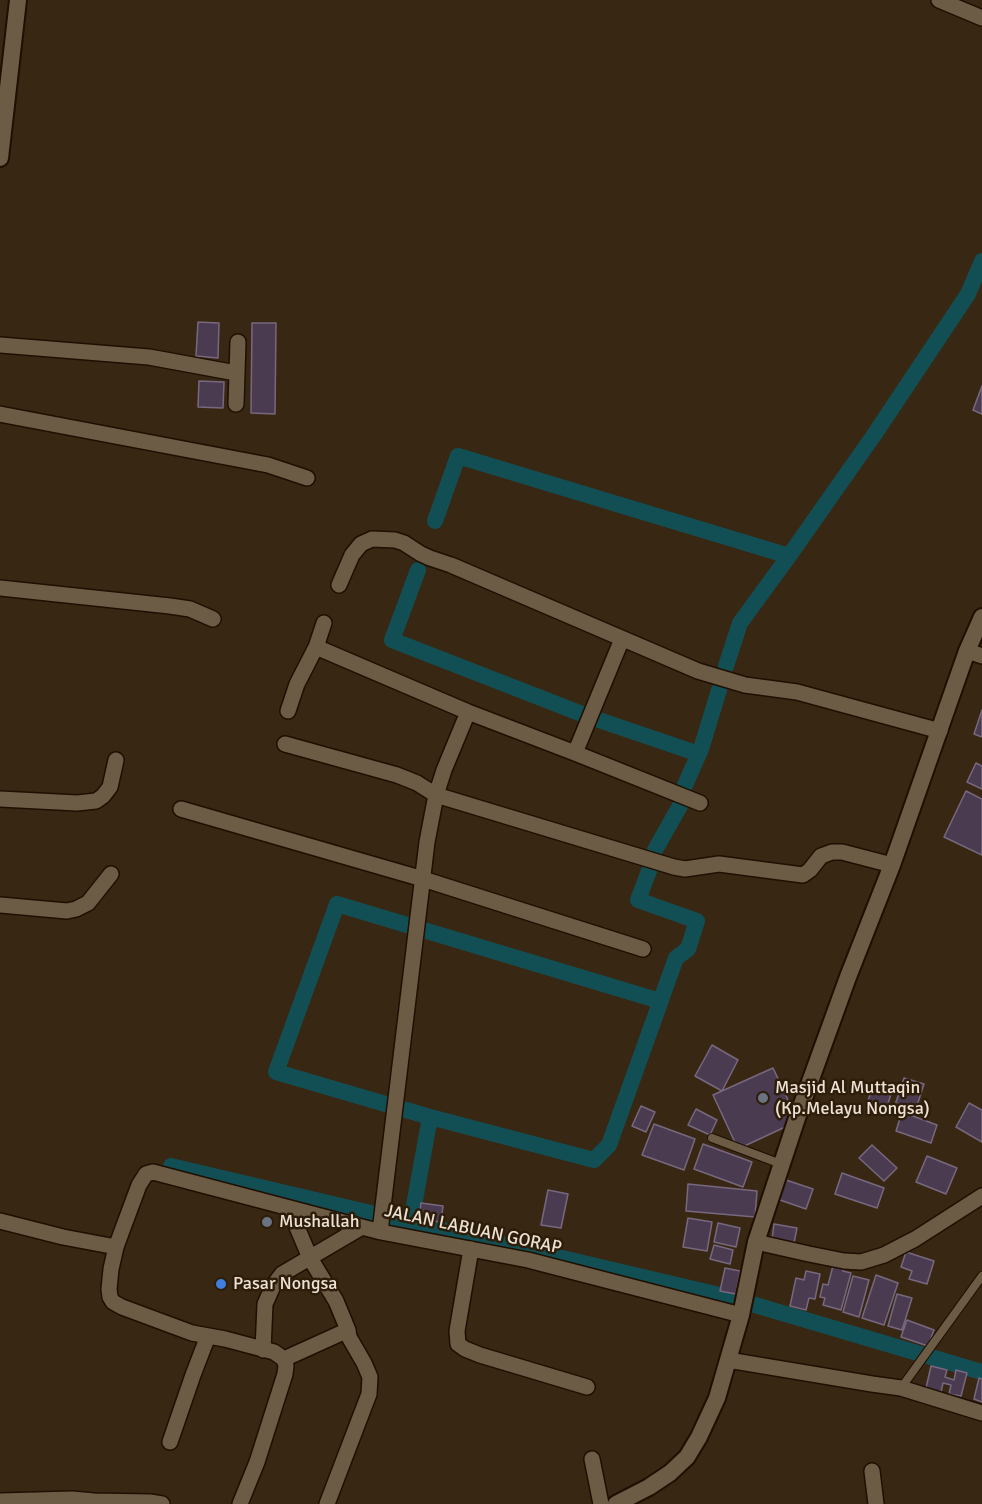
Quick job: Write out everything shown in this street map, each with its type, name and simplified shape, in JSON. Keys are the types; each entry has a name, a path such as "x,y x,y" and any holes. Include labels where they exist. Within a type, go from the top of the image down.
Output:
{"street":[{"path":"0,158 18,0"},
{"path":"939,0 982,18"},
{"path":"236,404 238,342"},
{"path":"0,345 149,357 236,373"},
{"path":"0,414 268,465 307,478"},
{"path":"339,585 352,555 361,544 372,539 395,540 430,558 698,671 745,685 797,692 940,731"},
{"path":"0,588 190,609 213,620"},
{"path":"616,1504 656,1483 687,1456 699,1437 717,1398 741,1312 756,1242 798,1115 940,731 975,654 982,617"},
{"path":"288,711 297,684 316,647 324,623"},
{"path":"575,753 622,639"},
{"path":"316,647 468,712 700,803"},
{"path":"381,1228 427,842 436,795 468,712"},
{"path":"285,744 397,775 417,783 436,795 674,867 685,869 718,864 803,875 821,856 832,852 842,852 892,865"},
{"path":"0,799 77,803 96,801 110,787 116,760"},
{"path":"181,809 423,879 643,949"},
{"path":"0,905 66,911 76,909 88,903 111,874"},
{"name":"JALAN LABUAN GORAP","path":"116,1247 139,1185 146,1174 153,1172 362,1227 381,1228 528,1260 741,1312"},
{"path":"756,1242 821,1257 861,1262 884,1256 982,1196"},
{"path":"289,1208 310,1258 336,1301 349,1337 370,1377 369,1394 327,1504"},
{"path":"0,1221 63,1237 116,1247 111,1269 110,1297 113,1302 192,1333 274,1352 284,1359 285,1374 257,1462 240,1504"},
{"path":"263,1350 266,1304 273,1286 282,1274 362,1227"},
{"path":"471,1249 457,1331 458,1344 480,1355 587,1387"},
{"path":"284,1359 348,1330"},
{"path":"170,1442 208,1336"},
{"path":"728,1360 901,1388 982,1413"},
{"path":"591,1458 601,1504"},
{"path":"872,1471 876,1504"},
{"path":"0,1501 72,1499 162,1504"}],"lane":[{"path":"712,1138 782,1164"},
{"path":"901,1388 982,1276"}],"building":[{"path":"198,322 219,323 218,358 196,356"},
{"path":"252,323 276,323 275,414 251,413"},
{"path":"199,381 224,382 223,408 198,407"},
{"path":"982,386 982,414 973,410"},
{"path":"982,710 982,737 974,734"},
{"path":"976,763 982,766 982,789 967,782"},
{"path":"966,791 982,799 982,855 944,837"},
{"path":"712,1045 738,1060 722,1091 695,1076"},
{"path":"773,1068 798,1121 738,1149 713,1095"},
{"path":"904,1078 924,1084 914,1115 894,1108"},
{"path":"872,1088 891,1094 886,1110 867,1104"},
{"path":"969,1103 982,1110 982,1142 956,1127"},
{"path":"641,1106 655,1112 646,1132 632,1126"},
{"path":"696,1109 717,1120 710,1135 688,1125"},
{"path":"902,1112 937,1125 931,1143 896,1131"},
{"path":"654,1124 695,1139 684,1170 642,1155"},
{"path":"703,1144 752,1162 743,1187 694,1169"},
{"path":"872,1145 897,1168 884,1181 859,1158"},
{"path":"927,1156 957,1168 946,1194 916,1182"},
{"path":"842,1173 884,1188 877,1208 835,1194"},
{"path":"783,1179 813,1189 806,1209 777,1199"},
{"path":"688,1184 757,1191 755,1217 686,1211"},
{"path":"548,1190 568,1194 561,1228 541,1225"},
{"path":"421,1203 443,1206 441,1222 419,1219"},
{"path":"688,1218 712,1222 707,1251 683,1247"},
{"path":"718,1223 740,1228 736,1247 714,1242"},
{"path":"774,1224 797,1228 794,1243 772,1239"},
{"path":"714,1245 733,1250 730,1264 710,1259"},
{"path":"906,1252 934,1261 927,1284 909,1279 912,1271 901,1267"},
{"path":"834,1262 844,1265 843,1271 851,1273 841,1310 823,1305 825,1298 820,1297 823,1284 828,1285"},
{"path":"725,1268 740,1271 736,1294 720,1291"},
{"path":"806,1271 820,1274 815,1299 809,1298 806,1310 790,1306 796,1278 804,1280"},
{"path":"876,1275 898,1283 884,1325 862,1318"},
{"path":"853,1276 869,1280 859,1317 843,1312"},
{"path":"897,1294 912,1298 902,1330 888,1326"},
{"path":"907,1320 934,1330 928,1346 901,1337"},
{"path":"931,1366 947,1370 945,1377 954,1380 956,1370 967,1373 961,1396 949,1394 951,1385 943,1383 941,1392 926,1388"},
{"path":"979,1378 982,1379 982,1402 974,1399"}],"waterway":[{"path":"726,666 740,623 874,435 968,294 982,261"},
{"path":"435,521 458,456 789,556"},
{"path":"418,570 392,640 582,714"},
{"path":"685,785 701,749 719,690"},
{"path":"599,720 699,754"},
{"path":"655,850 681,804"},
{"path":"411,1222 430,1117 594,1160 609,1145 676,958 688,949 697,921 638,900 649,871"},
{"path":"430,1117 276,1072 337,904 660,1001"},
{"path":"171,1166 728,1297 982,1372"}],"place":[{"name":"Masjid Al Muttaqin (Kp.Melayu Nongsa)","path":"763,1098"},
{"name":"Mushallah","path":"267,1222"},
{"name":"Pasar Nongsa","path":"221,1284"}]}
